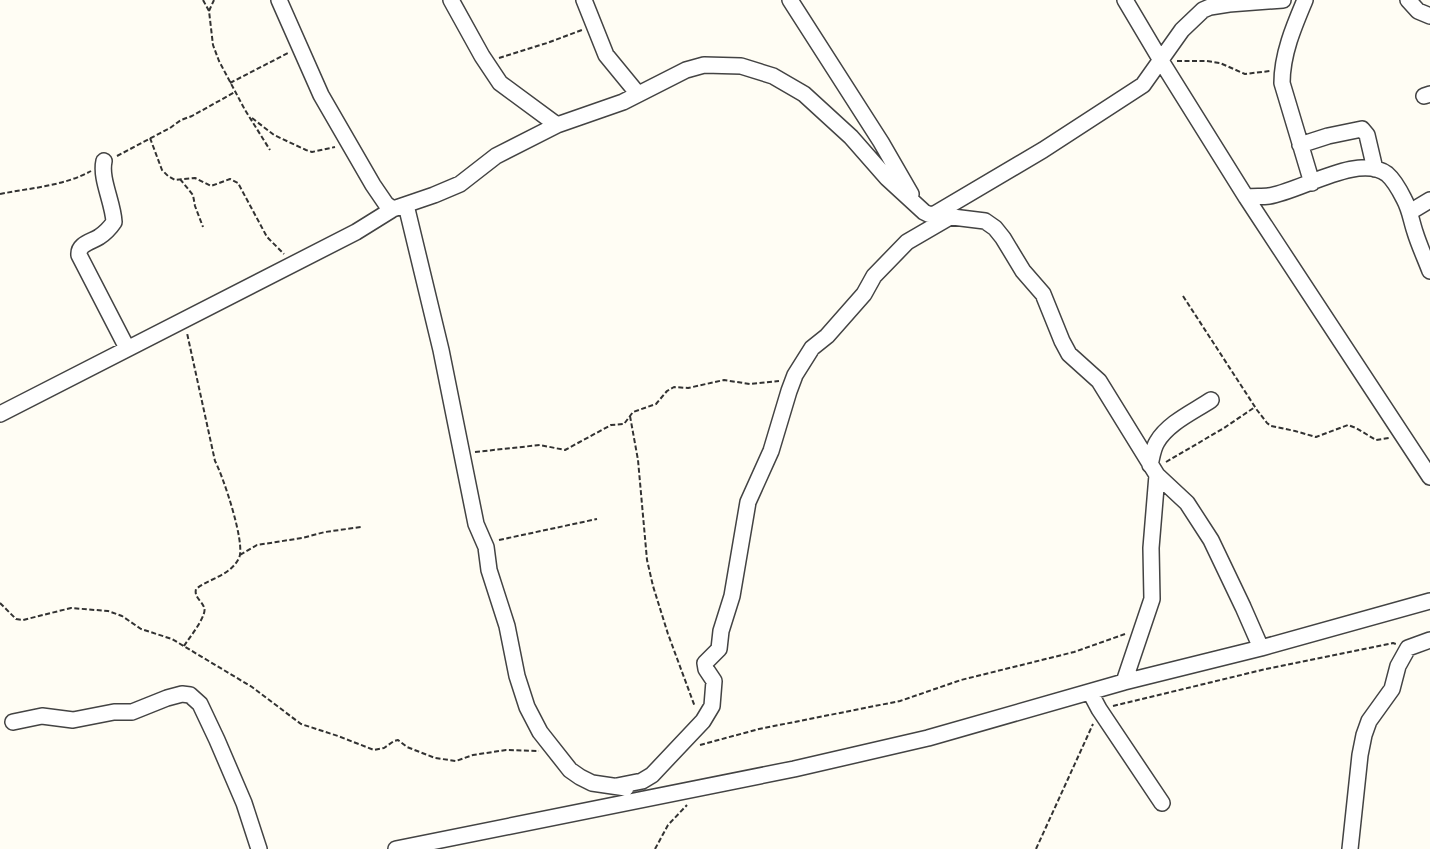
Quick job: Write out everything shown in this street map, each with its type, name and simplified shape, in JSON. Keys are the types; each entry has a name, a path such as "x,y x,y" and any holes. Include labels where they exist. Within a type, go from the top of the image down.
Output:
{"street":[{"path":"279,0 321,95 351,148 386,204 399,207"},
{"path":"451,0 482,56 500,83 557,125"},
{"path":"584,0 606,55 638,94"},
{"path":"790,0 881,142 919,207"},
{"path":"1125,0 1246,197 1430,477"},
{"path":"933,215 1043,150 1143,86 1162,63 1182,30 1203,10 1229,4 1283,0"},
{"path":"1305,0 1290,39 1282,72 1284,88 1312,183"},
{"path":"1408,0 1418,11 1430,16"},
{"path":"1,413 356,232 399,207 460,184 496,156 557,125 623,102 686,70 704,65 741,66 773,76 815,102 851,137 887,178 928,214 985,221 995,228 1023,271 1043,294 1062,342 1069,354 1099,381 1154,470 1187,503 1211,540 1261,648"},
{"path":"1300,146 1328,136 1362,129 1367,135 1376,169"},
{"path":"104,161 104,180 110,198 114,222 100,236 86,243 80,249 78,255 127,348"},
{"path":"1246,197 1270,196 1351,168 1376,169 1393,180 1410,212 1414,230 1430,271"},
{"path":"1410,212 1430,200"},
{"path":"399,207 445,368 460,455 471,494 476,524 484,544 488,570 507,626 517,676 527,707 540,732 570,770 580,777 592,783 617,786 656,797"},
{"path":"617,786 642,781 652,775 701,723 712,706 714,681 706,669 705,663 719,649 721,631 732,596 748,502 771,451 794,378 812,348 827,336 864,294 874,276 907,242 950,217"},
{"path":"1124,682 1152,599 1150,548 1156,444 1170,428 1210,400"},
{"path":"396,849 794,769 928,738 1124,682 1261,648 1430,601"},
{"path":"1350,849 1360,756 1369,721 1392,689 1398,666 1408,648 1430,640"},
{"path":"1090,692 1099,709 1162,803"},
{"path":"13,722 42,716 73,720 114,712 132,712 167,698 182,694 190,695 200,704 217,740 244,804 259,849"}],"path":[{"path":"204,0 209,11 213,45 230,83 270,150"},
{"path":"209,11 214,0"},
{"path":"482,56 498,58 547,43 580,30 589,30 598,38"},
{"path":"230,83 300,48"},
{"path":"1162,63 1208,61 1220,63 1246,74 1270,71 1282,72"},
{"path":"0,194 41,187 81,177 104,161 120,155 235,92"},
{"path":"250,117 274,135 312,152 338,146 351,148"},
{"path":"150,138 162,170 175,180 195,178 211,186 230,178 236,182 268,236 289,258 297,261"},
{"path":"180,179 193,195 203,227"},
{"path":"1183,296 1255,407 1271,426 1318,436 1348,425 1376,440 1395,437 1407,443"},
{"path":"184,319 215,461 222,474 238,534 240,555"},
{"path":"460,455 540,444 565,450 611,426 624,424 636,410 656,404 667,391 674,387 688,388 724,380 750,384 794,378"},
{"path":"1154,470 1255,407"},
{"path":"630,416 639,467 647,560 653,586 668,634 701,723"},
{"path":"484,544 597,518"},
{"path":"184,646 205,611 195,594 196,589 225,573 240,555 256,545 361,527"},
{"path":"0,603 16,619 23,620 71,608 108,611 122,616 141,629 172,639 252,687 300,724 374,750 384,748 398,740 407,747 434,758 456,761 473,755 506,750 547,751 558,755"},
{"path":"699,745 759,730 900,701 961,680 1074,652 1114,639 1143,626"},
{"path":"1036,849 1080,755 1099,709 1266,669 1393,643 1408,648"},
{"path":"655,849 668,825 687,805"}]}
